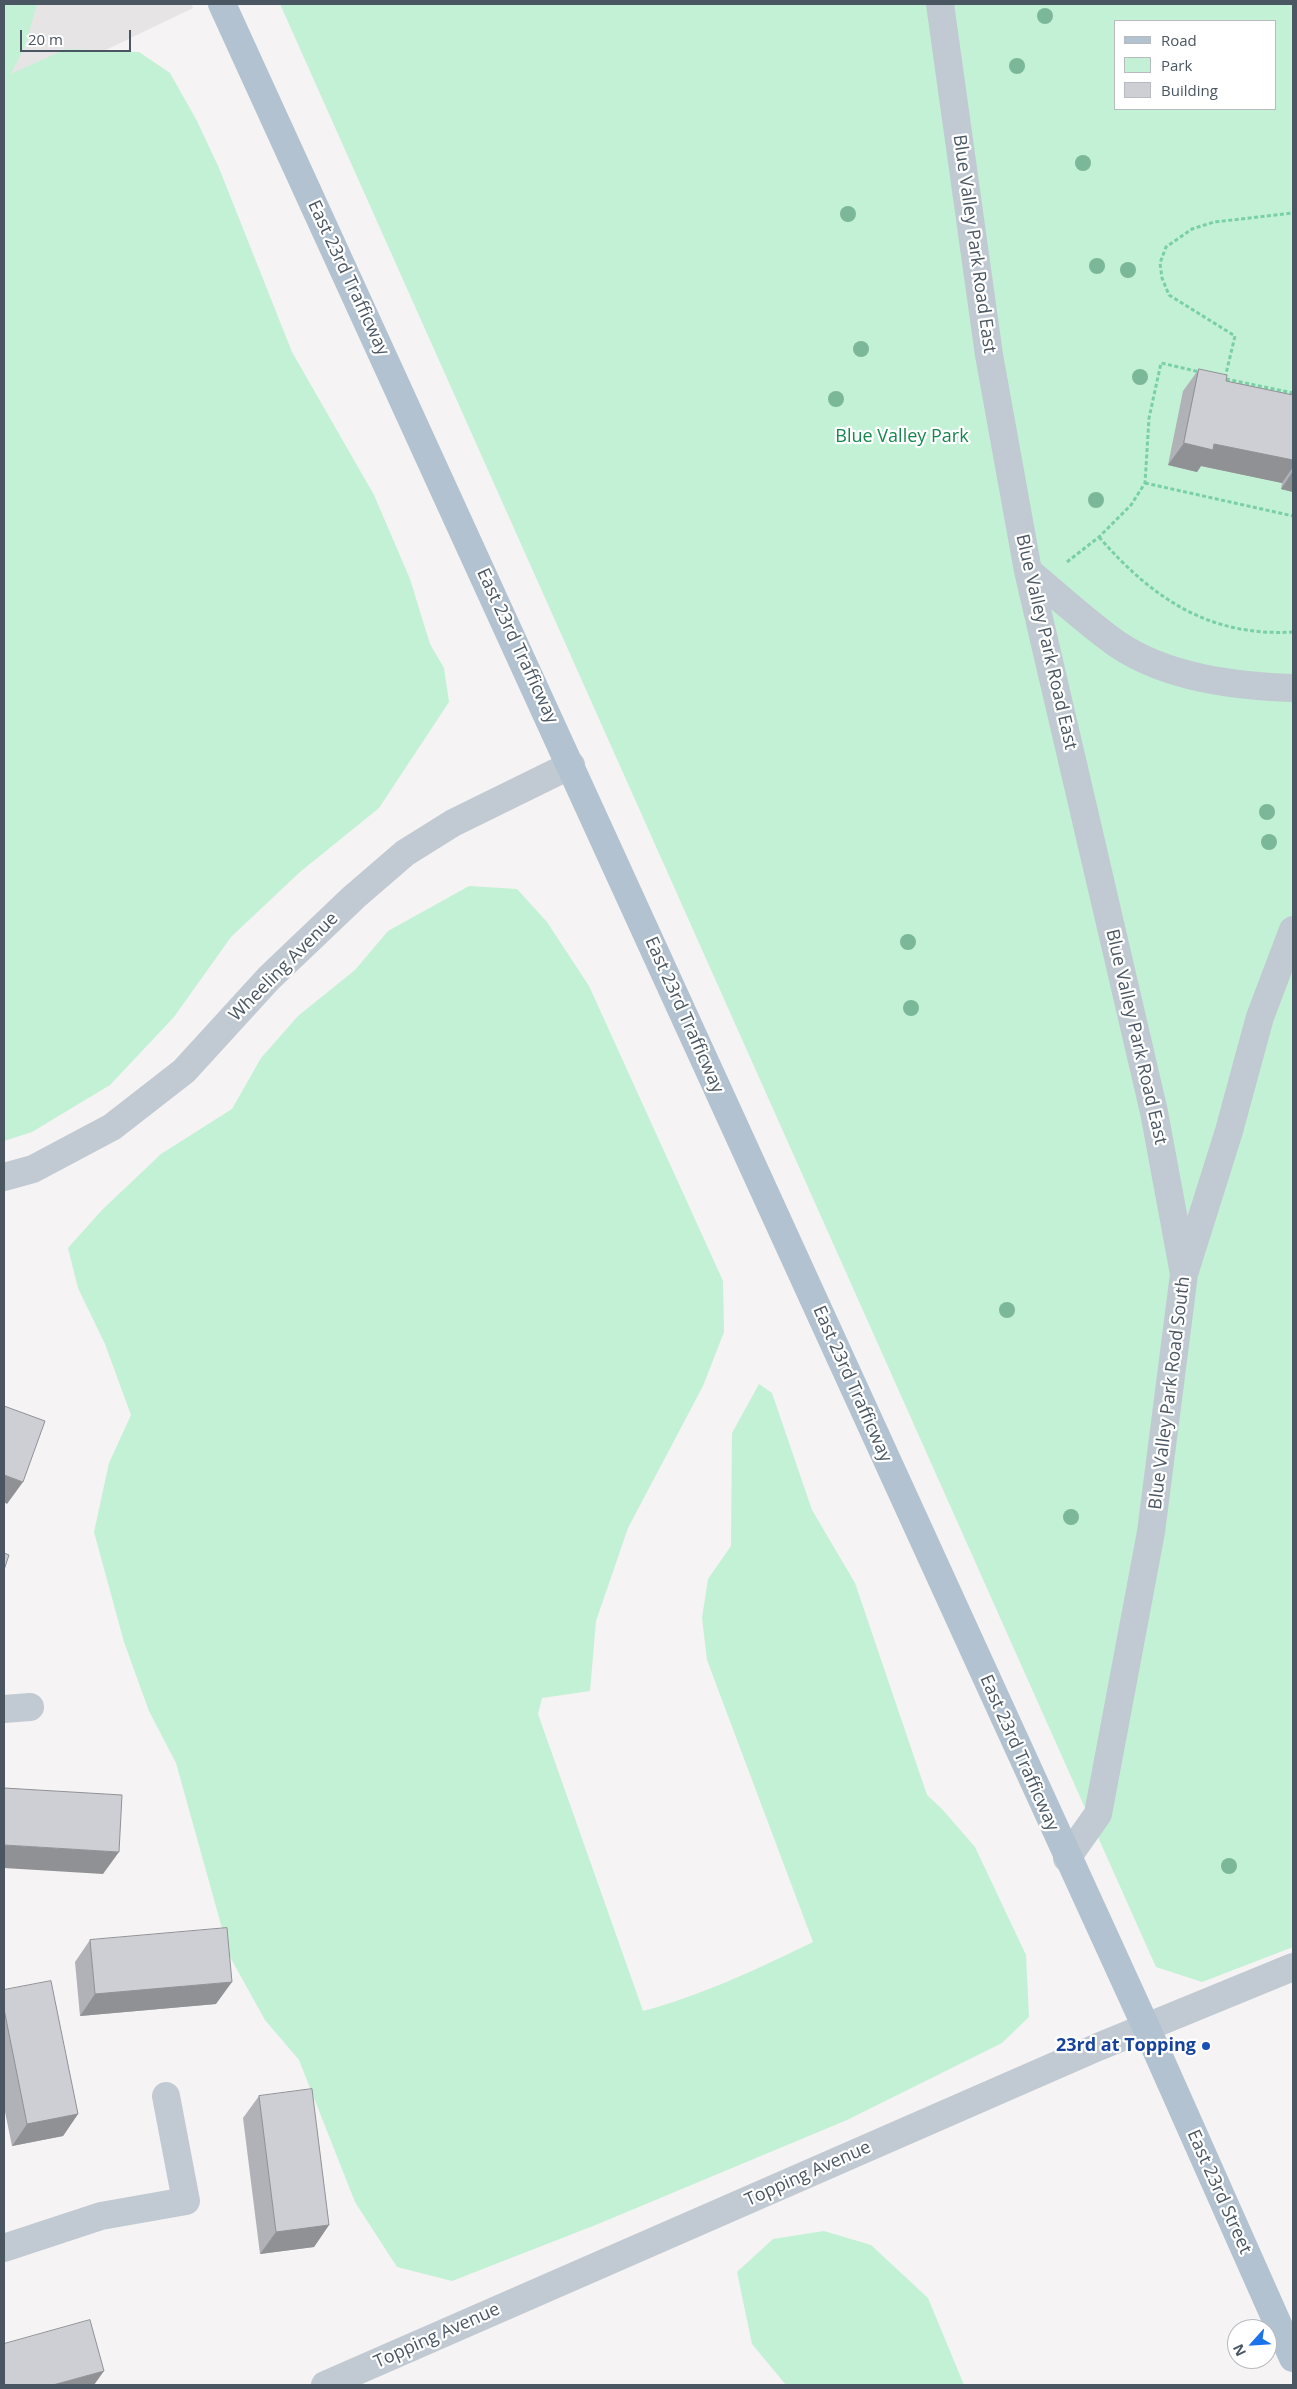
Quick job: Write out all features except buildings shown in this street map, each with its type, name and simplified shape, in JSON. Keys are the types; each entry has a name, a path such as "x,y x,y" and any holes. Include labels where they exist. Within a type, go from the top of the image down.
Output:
{"main road":[{"name":"East 23rd Trafficway","path":"222,4 571,765 1067,1858 1146,2027"},
{"name":"East 23rd Street","path":"1146,2027 1293,2358"}],"street":[{"name":"Blue Valley Park Road East","path":"940,4 989,355 1154,1112 1184,1274"},
{"path":"1037,579 1118,644 1172,671 1244,686 1293,688"},
{"name":"Wheeling Avenue","path":"4,1177 33,1169 112,1127 184,1071 269,978 354,897 405,853 452,823 571,765"},
{"name":"Blue Valley Park Road South","path":"1067,1858 1098,1814 1151,1532 1184,1274 1228,1131 1260,1017 1293,930"},
{"name":"Topping Avenue","path":"325,2385 1146,2027 1293,1967"},
{"path":"4,2248 102,2216 186,2201 166,2096"}],"path":[{"path":"1226,378 1235,336 1169,295 1162,278 1160,263 1166,247 1192,229 1214,222 1293,213"},
{"path":"1037,579 1071,558 1099,537 1131,505 1145,483 1148,418 1161,363 1207,374"},
{"path":"1221,378 1293,394"},
{"path":"1145,483 1293,516"},
{"path":"1099,537 1142,583 1169,602 1198,616 1227,626 1248,631 1293,632"}],"shaded area":[{"path":"4,4 191,4 193,8 4,99"}],"green space":[{"path":"4,4 37,4 25,46 11,74 66,49 139,52 170,73 197,121 219,168 292,352 374,495 410,579 430,644 444,668 449,702 379,808 300,872 231,937 174,1017 110,1085 32,1132 4,1141"},
{"name":"Blue Valley Park","path":"280,4 1293,4 1293,1947 1202,1982 1156,1967"},
{"path":"469,886 517,889 547,922 589,986 723,1281 724,1332 703,1386 628,1528 596,1621 590,1691 542,1698 538,1714 643,2011 708,1990 813,1942 707,1660 702,1618 708,1579 731,1546 732,1433 759,1384 772,1393 812,1510 855,1583 927,1795 942,1809 975,1847 1026,1955 1029,2017 1002,2043 847,2120 598,2224 452,2281 397,2267 355,2202 299,2060 265,2020 230,1957 176,1763 149,1711 124,1642 94,1532 109,1463 131,1415 105,1344 78,1288 68,1248 102,1210 161,1154 232,1109 261,1058 298,1016 355,970 388,931"},
{"path":"824,2231 871,2245 928,2298 964,2385 786,2385 752,2344 737,2272 773,2239"}],"place":[{"name":"23rd at Topping","path":"1206,2046"}]}
